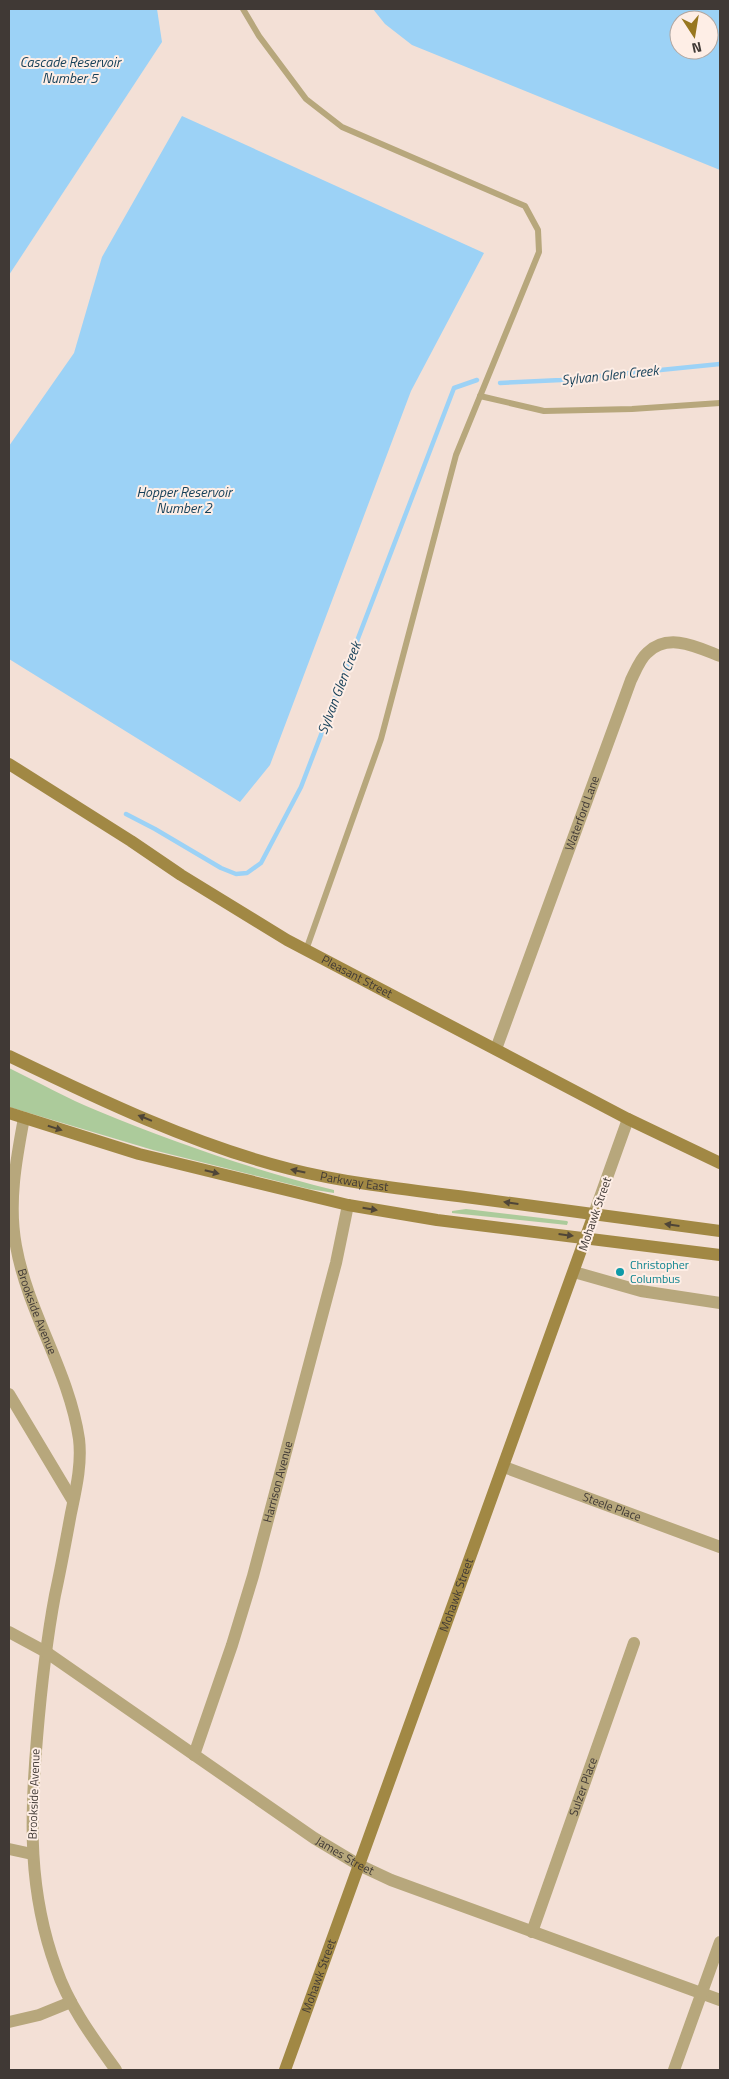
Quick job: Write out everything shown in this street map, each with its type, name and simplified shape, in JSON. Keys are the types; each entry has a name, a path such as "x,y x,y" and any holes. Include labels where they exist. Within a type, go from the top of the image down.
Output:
{"street":[{"name":"Waterford Lane","path":"496,1049 631,680 646,653 662,643 686,644 720,656"},
{"name":"Pleasant Street","path":"9,764 181,875 306,950 628,1119 720,1163"},
{"name":"Parkway East","path":"9,1056 100,1100 148,1120 288,1168 350,1182 720,1231"},
{"name":"Parkway East","path":"9,1113 139,1154 348,1205 437,1220 720,1255"},
{"name":"Brookside Avenue","path":"24,1118 18,1149 12,1202 15,1245 26,1287 70,1399 79,1440 80,1465 46,1652 33,1787 32,1854 37,1902 43,1928 57,1970 71,2002 116,2070"},
{"name":"Mohawk Street","path":"285,2070 628,1119"},
{"name":"Harrison Avenue","path":"194,1755 232,1645 253,1576 336,1262 348,1205"},
{"path":"574,1272 641,1291 720,1303"},
{"path":"9,1394 73,1501"},
{"name":"Steele Place","path":"504,1467 720,1547"},
{"name":"James Street","path":"9,1632 46,1652 314,1838 359,1865 391,1880 720,2000"},
{"name":"Sulzer Place","path":"532,1932 634,1643"},
{"path":"9,1850 32,1854"},
{"path":"674,2070 720,1942"},
{"path":"9,2022 39,2015 71,2002"}],"lane":[{"path":"243,9 259,36 306,99 342,127 525,206 538,230 539,252 456,455 381,739 306,950"},
{"path":"480,396 544,411 632,409 720,403"}],"green space":[{"path":"9,1068 64,1096 156,1134 244,1165 334,1190 334,1193 309,1189 153,1150 9,1107"},
{"path":"466,1209 568,1222 567,1225 452,1213 452,1211"}],"water":[{"name":"Cascade Reservoir Number 5","path":"9,9 157,9 162,42 9,275"},
{"path":"373,9 720,9 720,170 412,45 385,24"},
{"name":"Hopper Reservoir Number 2","path":"182,116 484,253 411,391 270,765 240,802 9,659 9,446 74,353 102,257"}],"waterway":[{"name":"Sylvan Glen Creek","path":"500,383 561,380 720,364"},
{"name":"Sylvan Glen Creek","path":"126,814 221,868 236,874 247,873 261,863 301,787 454,388 477,380"}],"place":[{"name":"Christopher Columbus","path":"620,1272"}]}
